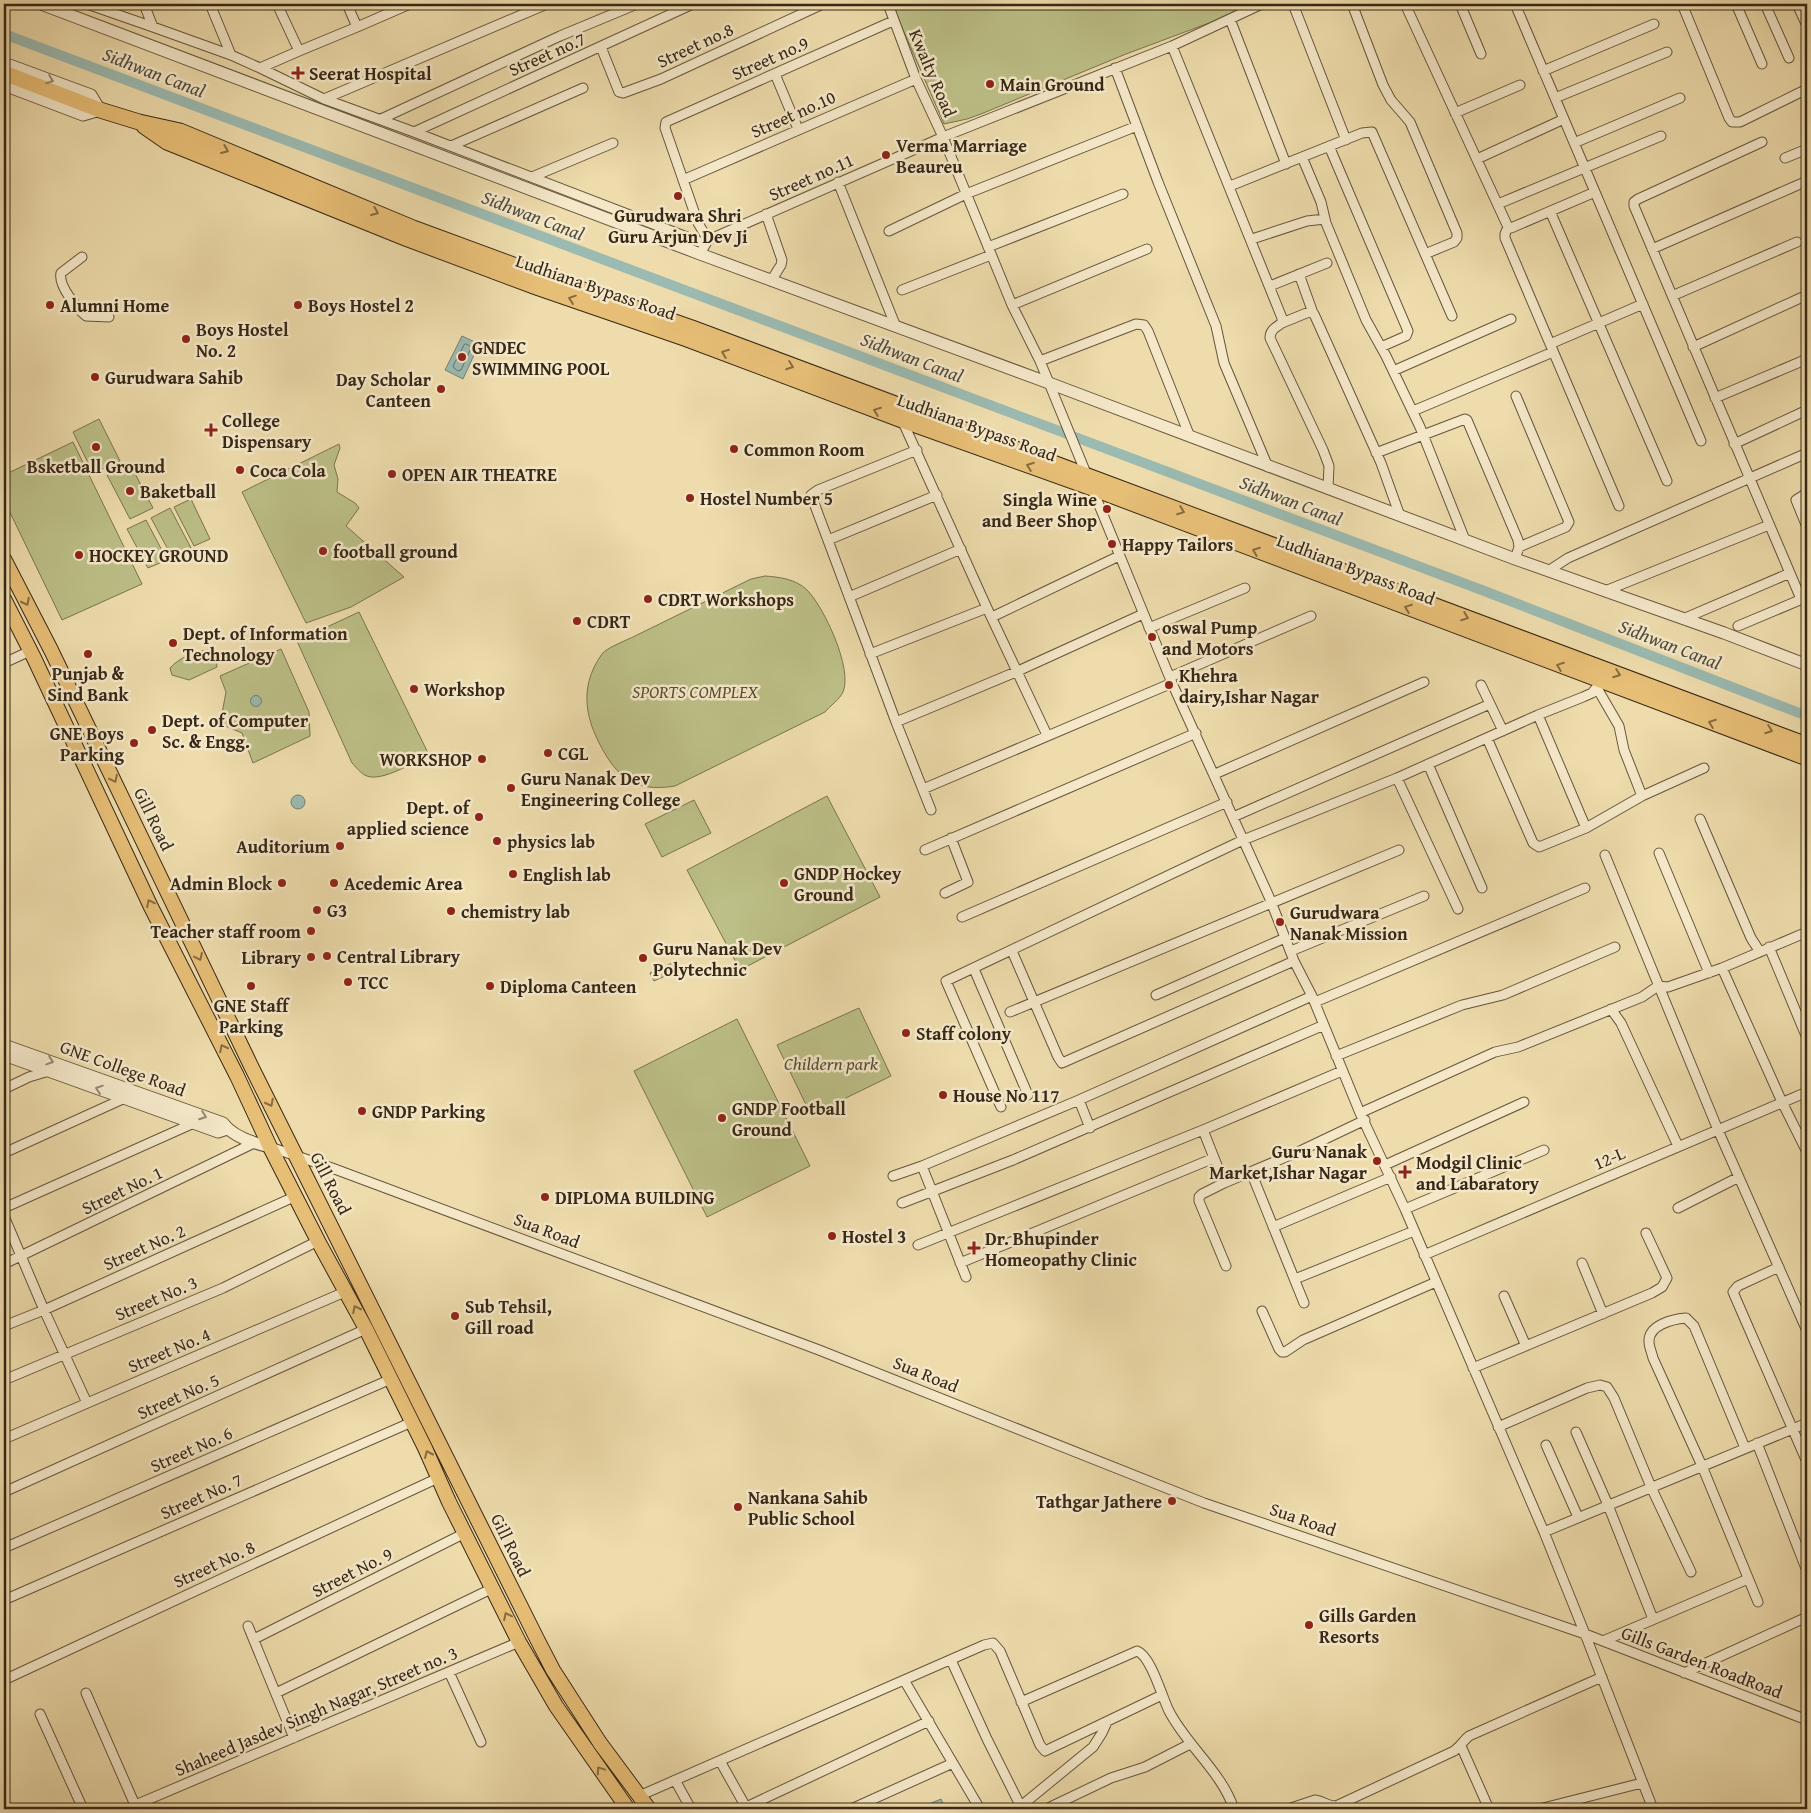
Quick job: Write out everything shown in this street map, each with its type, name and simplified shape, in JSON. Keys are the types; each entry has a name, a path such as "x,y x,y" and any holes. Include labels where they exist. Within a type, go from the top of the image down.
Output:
{"highway":[{"name":"Ludhiana Bypass Road","path":"4,73 100,110 138,122 180,131 412,228 692,328 1807,745"},
{"name":"Ludhiana Bypass Road","path":"138,122 167,142 398,235 539,288 687,339 902,420 1087,476 1599,684 1807,758"}],"main road":[{"name":"Gill Road","path":"4,559 55,659 296,1156 541,1647 553,1670 600,1743 649,1809"},
{"name":"Gill Road","path":"4,599 151,907 237,1076 270,1147 318,1241 347,1291 519,1642 556,1706 628,1809"}],"street":[{"path":"41,4 704,246"},
{"path":"88,4 231,55 324,99 451,146 704,246 771,281 896,327 1051,389 1190,437 1515,559 1807,665"},
{"path":"144,4 153,27"},
{"path":"210,4 231,55"},
{"path":"277,4 299,51"},
{"path":"347,4 357,27"},
{"path":"260,68 410,4"},
{"path":"520,4 524,14"},
{"path":"324,99 546,4"},
{"path":"380,120 560,36 637,4"},
{"name":"Street no.7","path":"414,132 693,4"},
{"name":"Street no.8","path":"601,47 619,92 623,93 662,79 823,4"},
{"name":"Kwalty Road","path":"888,4 916,79 943,137 1012,305 1040,361 1171,680 1272,902 1294,961 1313,999 1362,1117 1391,1177 1544,1532 1586,1634 1653,1809"},
{"name":"Street no.11","path":"704,246 766,214 838,182 943,137 1172,46 1262,4"},
{"path":"1293,4 1346,140"},
{"path":"1352,4 1383,85 1391,100 1411,125 1458,238 1454,242 1425,254"},
{"path":"1405,4 1508,227 1505,238 1619,506"},
{"path":"1460,4 1481,54"},
{"path":"1515,4 1701,441"},
{"path":"1682,4 1732,122 1740,122 1807,89"},
{"path":"1736,4 1762,64"},
{"path":"1765,4 1789,58"},
{"path":"1796,4 1807,26"},
{"path":"1230,19 1286,164"},
{"name":"Street no.9","path":"683,180 665,128 666,122 893,21"},
{"path":"1543,71 1654,24"},
{"path":"1172,46 1252,239 1282,318 1282,323"},
{"path":"1555,98 1668,52"},
{"path":"4,63 91,95 100,110 83,115 4,85"},
{"path":"1115,68 1216,326 1224,363 1268,467"},
{"path":"774,74 798,130"},
{"name":"Street no.10","path":"683,180 916,79"},
{"path":"1455,113 1520,86"},
{"path":"451,146 583,88"},
{"path":"1574,143 1680,98"},
{"path":"1477,159 1564,119"},
{"path":"889,231 966,194 1137,126"},
{"path":"1230,186 1362,133 1372,132 1452,316"},
{"path":"1498,204 1661,136"},
{"path":"1738,626 1804,598 1790,573 1734,444 1634,206 1636,200 1762,142"},
{"path":"532,178 613,143"},
{"path":"1329,146 1408,331 1406,336 1382,347"},
{"path":"1785,158 1807,149"},
{"path":"1302,157 1321,202 1332,241 1366,320 1382,347 1413,412 1465,540"},
{"path":"683,180 704,246"},
{"path":"1652,249 1807,181"},
{"path":"838,182 896,327"},
{"path":"1508,227 1511,228 1595,192"},
{"path":"902,290 1123,194"},
{"path":"1550,211 1667,481"},
{"path":"766,214 782,260 771,281"},
{"path":"1252,239 1307,221 1325,219"},
{"path":"1672,296 1797,242"},
{"path":"1012,305 1147,248"},
{"path":"82,257 61,273 60,279 62,284 75,305 86,316 109,317"},
{"path":"1270,286 1326,263"},
{"path":"1300,274 1313,313 1376,453 1400,516"},
{"path":"1693,347 1807,295"},
{"path":"1413,412 1643,304"},
{"path":"1313,313 1309,312 1282,323 1274,329 1270,338 1323,450 1328,466 1328,489"},
{"path":"1394,371 1511,319"},
{"path":"1040,361 1136,324 1144,325 1190,437"},
{"path":"1715,398 1807,359"},
{"path":"1516,396 1570,522 1566,527 1519,547"},
{"path":"1734,444 1807,410"},
{"path":"1376,453 1465,419 1467,420 1519,547 1515,559"},
{"path":"902,420 1047,735"},
{"path":"917,450 814,492 811,495 931,810"},
{"path":"1548,571 1568,558 1750,480 1807,453"},
{"path":"1807,493 1796,500 1807,527"},
{"path":"828,540 937,495"},
{"path":"1605,591 1770,525"},
{"path":"849,597 961,549"},
{"path":"992,616 1119,556"},
{"path":"1683,619 1790,573"},
{"path":"1149,628 1245,588"},
{"path":"870,654 987,608"},
{"path":"896,722 1018,671 1143,614"},
{"path":"923,789 1311,616"},
{"path":"4,663 30,651"},
{"path":"1214,774 1424,682"},
{"path":"1001,1108 946,982 974,968 1244,840 1397,778 1583,697 1599,684 1619,726 1624,750 1642,796"},
{"path":"1481,685 1503,731"},
{"path":"1233,817 1490,704"},
{"path":"1538,716 1586,828"},
{"path":"926,850 1196,733"},
{"path":"1487,738 1536,846 1542,846 1586,828 1642,796 1704,768"},
{"path":"1428,764 1482,888"},
{"path":"1397,778 1458,909"},
{"path":"962,917 1227,802"},
{"path":"1700,819 1748,932 1760,952"},
{"path":"945,893 968,882 952,838"},
{"path":"1010,1012 1399,850"},
{"path":"1659,853 1709,973"},
{"path":"1605,855 1718,1130 1807,1331"},
{"path":"893,1176 922,1166 1079,1100 1313,999 1585,888"},
{"path":"1290,950 1424,896"},
{"path":"1226,1266 1199,1202 1199,1197 1224,1183 1251,1172 1495,1052 1518,1046 1642,998 1658,986 1668,987 1722,968 1807,932"},
{"path":"1156,995 1285,938"},
{"path":"1336,1056 1462,1005 1503,995 1616,947"},
{"path":"1769,948 1807,1038"},
{"path":"1012,951 1062,1063 1294,961"},
{"path":"974,968 1028,1095"},
{"path":"1722,968 1782,1102 1807,1152"},
{"path":"1611,1009 1621,1022 1678,1146"},
{"path":"902,1203 1090,1128 1324,1025"},
{"name":"GNE College Road","path":"4,1045 222,1123 227,1129 254,1143"},
{"name":"GNE College Road","path":"4,1055 218,1132 227,1129"},
{"path":"4,1089 29,1077 49,1071"},
{"path":"918,1245 1203,1130 1342,1071"},
{"name":"12-L","path":"1424,1255 1807,1092"},
{"path":"4,1152 125,1098"},
{"path":"1079,1100 1090,1128"},
{"path":"1385,1164 1524,1102"},
{"path":"4,1208 194,1123"},
{"path":"1203,1130 1224,1183"},
{"name":"Sua Road","path":"254,1143 332,1168 819,1350 1204,1503 1586,1634"},
{"name":"Street No. 1","path":"4,1264 22,1257 254,1143"},
{"path":"1405,1209 1544,1150"},
{"path":"960,1263 1214,1158"},
{"path":"922,1166 966,1277"},
{"path":"1251,1172 1304,1303"},
{"path":"1273,1226 1391,1177"},
{"path":"1678,1208 1738,1177"},
{"name":"Street No. 2","path":"4,1326 44,1310 296,1196"},
{"path":"4,1216 86,1403"},
{"path":"1295,1279 1414,1231"},
{"path":"1473,1368 1652,1293 1662,1287 1667,1278 1646,1233"},
{"name":"Street No. 3","path":"4,1380 223,1288 318,1241"},
{"path":"1582,1264 1603,1314"},
{"path":"1779,1267 1738,1286 1733,1292 1807,1462"},
{"path":"1262,1311 1279,1349 1285,1352 1303,1340 1436,1282"},
{"name":"Street No. 4","path":"4,1439 347,1291"},
{"path":"1504,1296 1526,1346"},
{"path":"1745,1448 1694,1326 1686,1318 1676,1319 1659,1326 1651,1332 1648,1342 1653,1358 1702,1466 1758,1602"},
{"name":"Street No. 5","path":"4,1492 366,1329"},
{"name":"Street No. 6","path":"4,1548 391,1379"},
{"path":"1498,1427 1587,1388 1600,1385 1607,1387 1614,1398 1651,1487 1691,1572"},
{"name":"Street No. 7","path":"4,1600 412,1422"},
{"path":"1544,1532 1807,1423"},
{"path":"1576,1432 1608,1505 1653,1619"},
{"path":"1757,1443 1807,1571"},
{"path":"1546,1445 1578,1517"},
{"name":"Street No. 8","path":"4,1680 438,1478"},
{"name":"Street No. 9","path":"254,1639 465,1533"},
{"path":"1603,1641 1748,1579"},
{"path":"276,1693 493,1588"},
{"path":"1684,1673 1807,1617"},
{"path":"248,1626 294,1738"},
{"name":"Gills Garden RoadRoad","path":"1586,1634 1807,1720"},
{"name":"Shaheed Jasdev Singh Nagar, Street no. 3","path":"126,1809 519,1642"},
{"path":"639,1796 984,1645 993,1643 1000,1651 1040,1746 1046,1751 1162,1695"},
{"path":"1021,1702 1137,1651 1142,1653 1149,1664 1170,1711 1190,1744 1220,1781 1231,1799 1234,1809"},
{"path":"951,1660 990,1747 1022,1808 1093,1746 1107,1722"},
{"path":"450,1672 481,1742"},
{"path":"1489,1809 1461,1746 1463,1740 1602,1677"},
{"path":"904,1680 980,1809"},
{"path":"86,1693 135,1805"},
{"path":"40,1714 83,1809"},
{"path":"720,1761 745,1809 929,1721"},
{"path":"1046,1809 1111,1778 1145,1767 1190,1744"},
{"path":"1288,1809 1315,1800 1328,1806 1336,1806 1461,1746"},
{"path":"851,1809 953,1763"},
{"path":"675,1780 691,1809"},
{"path":"1539,1809 1642,1783"}],"green space":[{"name":"Main Ground","path":"894,4 1250,4 1209,23 1126,54 981,114 944,124 897,16"},
{"name":"Bsketball Ground","path":"99,419 120,461 93,473 73,432"},
{"name":"HOCKEY GROUND","path":"73,442 142,584 62,620 4,500 4,475"},
{"name":"football ground","path":"339,444 340,448 334,465 338,479 337,492 355,503 359,508 346,526 404,577 351,607 306,623 242,492"},
{"name":"Baketball","path":"130,464 153,508 130,519 107,475"},
{"path":"191,499 210,539 194,546 174,507"},
{"path":"170,508 191,548 172,557 151,518"},
{"path":"146,520 167,560 148,568 127,529"},
{"name":"SPORTS COMPLEX","path":"765,576 782,578 798,583 814,598 835,639 840,654 845,682 842,695 825,712 675,786 644,786 636,784 620,774 600,744 587,706 589,680 602,654 617,644 751,579"},
{"path":"359,612 429,755 389,774 373,777 363,774 352,763 297,641"},
{"path":"281,649 309,712 310,736 253,763 242,733 223,725 221,719 226,692 220,676"},
{"path":"208,650 216,659 217,667 189,680 172,675 170,668 178,661 193,653"},
{"name":"GNDP Hockey Ground","path":"827,796 880,897 740,970 687,870"},
{"path":"694,800 711,833 662,857 645,824"},
{"path":"672,963 676,971 654,981 650,973"},
{"name":"Childern park","path":"859,1008 891,1076 811,1115 777,1045"},
{"name":"GNDP Football Ground","path":"737,1019 810,1166 707,1217 634,1071"}],"water":[{"name":"GNDEC SWIMMING POOL","path":"462,336 479,344 463,379 445,370"},
{"path":"256,695 262,701 256,707 250,701"},
{"path":"298,795 303,797 305,802 303,807 298,809 293,807 291,802 293,797"},
{"path":"941,1799 946,1809 917,1809"}],"waterway":[{"name":"Sidhwan Canal","path":"4,34 1487,592 1807,716"}],"place":[{"name":"Seerat Hospital","path":"298,73"},
{"name":"Main Ground","path":"990,84"},
{"name":"Verma Marriage Beaureu","path":"886,155"},
{"name":"Gurudwara Shri Guru Arjun Dev Ji","path":"678,196"},
{"name":"Alumni Home","path":"50,305"},
{"name":"Boys Hostel 2","path":"298,305"},
{"name":"Boys Hostel No. 2","path":"186,339"},
{"name":"GNDEC SWIMMING POOL","path":"462,357"},
{"name":"Gurudwara Sahib","path":"95,377"},
{"name":"Day Scholar Canteen","path":"441,389"},
{"name":"College Dispensary","path":"211,430"},
{"name":"Bsketball Ground","path":"96,447"},
{"name":"Common Room","path":"734,449"},
{"name":"Coca Cola","path":"240,470"},
{"name":"OPEN AIR THEATRE","path":"392,474"},
{"name":"Baketball","path":"130,491"},
{"name":"Hostel Number 5","path":"690,498"},
{"name":"Singla Wine and Beer Shop","path":"1107,509"},
{"name":"Happy Tailors","path":"1112,544"},
{"name":"football ground","path":"323,551"},
{"name":"HOCKEY GROUND","path":"79,555"},
{"name":"CDRT Workshops","path":"648,599"},
{"name":"CDRT","path":"577,621"},
{"name":"oswal Pump and Motors","path":"1152,637"},
{"name":"Dept. of Information Technology","path":"173,643"},
{"name":"Punjab & Sind Bank","path":"88,654"},
{"name":"Khehra dairy,Ishar Nagar","path":"1169,685"},
{"name":"Workshop","path":"414,689"},
{"name":"Dept. of Computer Sc. & Engg.","path":"152,730"},
{"name":"GNE Boys Parking","path":"134,743"},
{"name":"CGL","path":"548,753"},
{"name":"WORKSHOP","path":"482,759"},
{"name":"Guru Nanak Dev Engineering College","path":"511,788"},
{"name":"Dept. of applied science","path":"479,817"},
{"name":"physics lab","path":"497,841"},
{"name":"Auditorium","path":"340,846"},
{"name":"English lab","path":"513,874"},
{"name":"Admin Block","path":"282,883"},
{"name":"Acedemic Area","path":"334,883"},
{"name":"GNDP Hockey Ground","path":"784,883"},
{"name":"G3","path":"317,910"},
{"name":"chemistry lab","path":"451,911"},
{"name":"Gurudwara Nanak Mission","path":"1280,922"},
{"name":"Teacher staff room","path":"311,931"},
{"name":"Central Library","path":"327,956"},
{"name":"Library","path":"311,957"},
{"name":"Guru Nanak Dev Polytechnic","path":"643,958"},
{"name":"TCC","path":"348,982"},
{"name":"GNE Staff Parking","path":"251,986"},
{"name":"Diploma Canteen","path":"490,986"},
{"name":"Staff colony","path":"906,1033"},
{"name":"House No 117","path":"943,1095"},
{"name":"GNDP Parking","path":"362,1111"},
{"name":"GNDP Football Ground","path":"722,1118"},
{"name":"Guru Nanak Market,Ishar Nagar","path":"1377,1161"},
{"name":"Modgil Clinic and Labaratory","path":"1405,1172"},
{"name":"DIPLOMA BUILDING","path":"545,1197"},
{"name":"Hostel 3","path":"832,1236"},
{"name":"Dr. Bhupinder Homeopathy Clinic","path":"974,1248"},
{"name":"Sub Tehsil, Gill road","path":"455,1316"},
{"name":"Tathgar Jathere","path":"1172,1501"},
{"name":"Nankana Sahib Public School","path":"738,1507"},
{"name":"Gills Garden Resorts","path":"1309,1625"}]}
